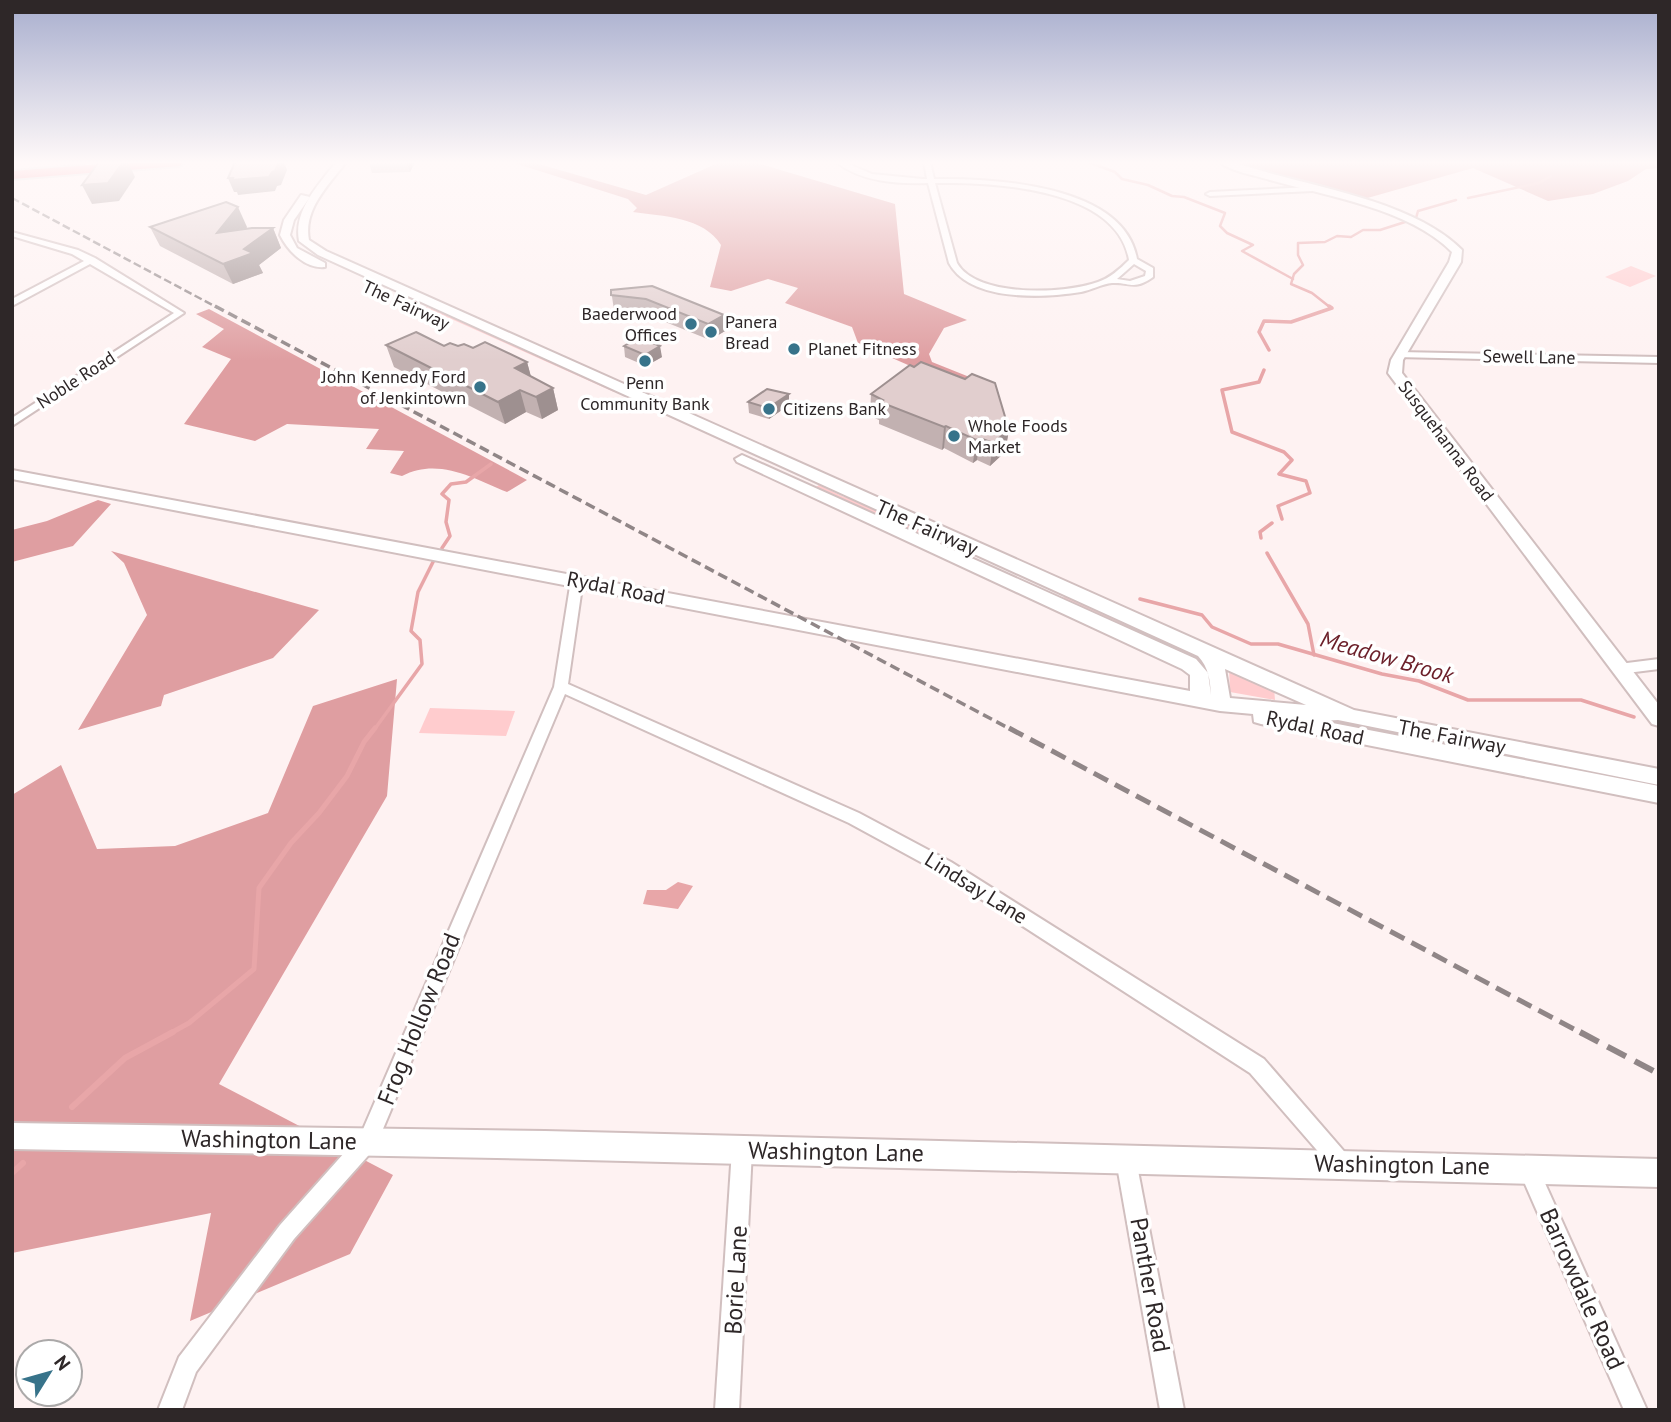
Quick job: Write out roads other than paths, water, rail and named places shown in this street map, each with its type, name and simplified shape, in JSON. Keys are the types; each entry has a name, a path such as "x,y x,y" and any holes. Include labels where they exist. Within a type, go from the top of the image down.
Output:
{"main road":[{"name":"The Fairway","path":"286,228 286,240 293,250 327,268 684,433"},
{"name":"The Fairway","path":"302,228 307,244 341,262 1048,591 1189,664 1199,673 1199,700"},
{"name":"Susquehanna Road","path":"1427,228 1455,246 1458,252 1455,262 1399,355 1395,373 1658,718"},
{"path":"327,268 341,262"},
{"name":"The Fairway","path":"727,452 1048,591 1205,651 1350,718 1659,776"},
{"name":"Rydal Road","path":"12,474 1220,704 1350,718"},
{"path":"1205,651 1217,666 1220,704"},
{"name":"Rydal Road","path":"1220,704 1275,721 1659,795"},
{"name":"Washington Lane","path":"12,1136 368,1141 1659,1173"}],"street":[{"path":"944,228 957,272 968,281 1006,291 1048,292 1081,289 1108,280 1133,260"},
{"path":"1108,280 1131,285 1149,277 1150,270 1133,260 1129,241 1118,228"},
{"path":"12,234 75,252 92,260"},
{"path":"12,303 92,260"},
{"name":"Noble Road","path":"12,423 180,313 92,260"},
{"name":"Sewell Lane","path":"1399,355 1659,360"},
{"name":"Frog Hollow Road","path":"170,1410 187,1365 287,1232 368,1141 561,687 578,580"},
{"path":"1619,669 1659,664"},
{"name":"Lindsay Lane","path":"561,687 853,818 945,867 1257,1066 1342,1164"},
{"name":"Borie Lane","path":"727,1410 743,1150"},
{"name":"Panther Road","path":"1126,1160 1172,1410"},
{"name":"Barrowdale Road","path":"1528,1168 1636,1410"}],"waterway":[{"path":"1222,228 1253,245 1242,251 1293,279"},
{"path":"1293,279 1303,265 1298,255 1298,243 1325,242 1337,236 1351,237 1363,230 1385,228"},
{"path":"1293,279 1291,284 1312,293 1331,308"},
{"path":"1269,350 1259,332 1264,321 1291,322 1332,308 1329,306"},
{"path":"1264,370 1259,382 1222,390 1232,432 1284,452 1292,460 1279,474 1306,481 1310,493 1278,506 1282,519"},
{"path":"442,548 450,536 446,522 449,500 442,494 451,484 466,482 491,464"},
{"path":"1261,538 1260,532 1272,523"},
{"path":"1267,553 1308,624 1314,654"},
{"path":"374,730 422,664 420,640 411,631 418,592 434,560"},
{"name":"Meadow Brook","path":"1140,599 1202,615 1212,627 1251,644 1278,644 1314,654"},
{"name":"Meadow Brook","path":"1314,654 1382,674 1419,681 1468,700 1581,700 1634,717"},
{"path":"169,1034 189,1023 254,969 259,888 291,843 319,813 347,776 364,742 375,728"},
{"path":"72,1107 125,1058 173,1032"},
{"path":"12,1173 23,1163"}],"railway":[{"path":"69,228 218,308"},
{"path":"215,306 1012,730"},
{"path":"1009,728 1583,1034"},
{"path":"1580,1032 1659,1074"}],"place":[{"name":"Baederwood Offices","path":"691,324"},
{"name":"Panera Bread","path":"711,332"},
{"name":"Planet Fitness","path":"794,349"},
{"name":"Penn Community Bank","path":"645,361"},
{"name":"John Kennedy Ford of Jenkintown","path":"480,387"},
{"name":"Citizens Bank","path":"769,409"},
{"name":"Whole Foods Market","path":"954,436"}]}
